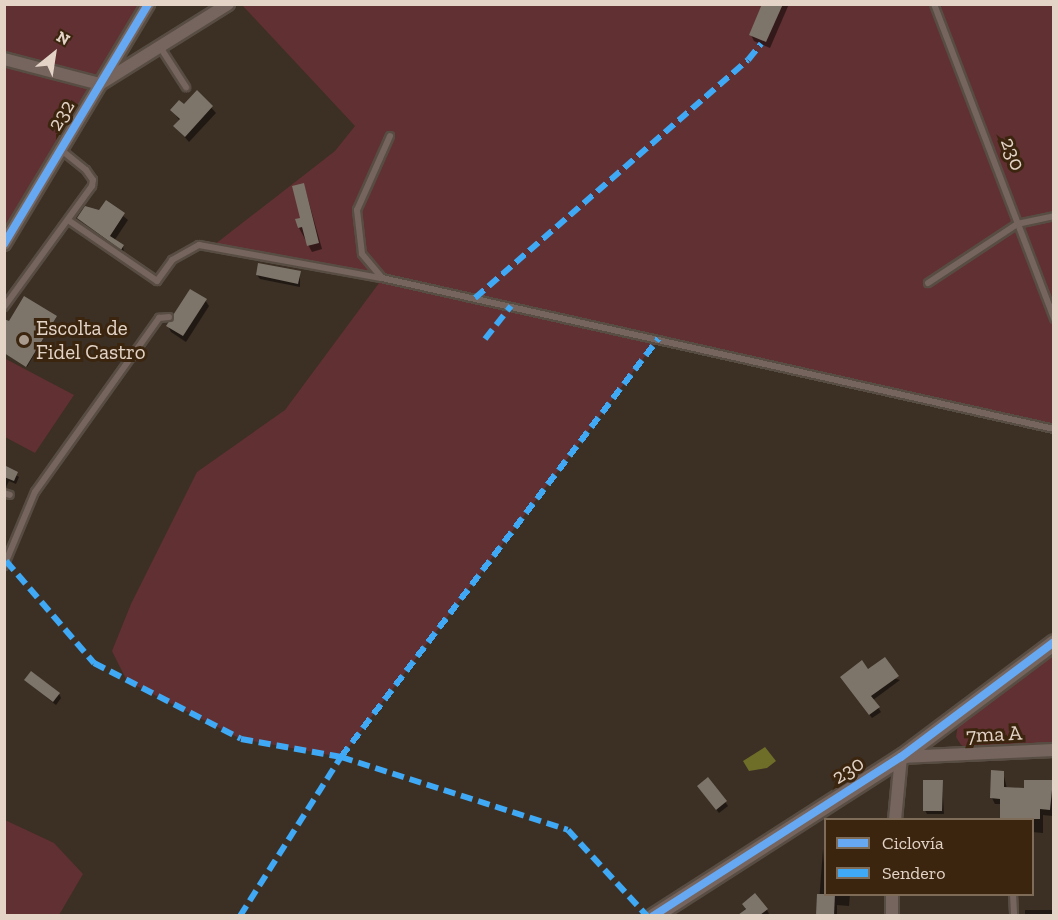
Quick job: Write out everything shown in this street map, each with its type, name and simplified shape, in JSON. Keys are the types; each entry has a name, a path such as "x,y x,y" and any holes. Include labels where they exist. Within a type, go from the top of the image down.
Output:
{"street":[{"name":"232","path":"4,244 148,4"},
{"path":"4,59 100,84 228,4"},
{"name":"230","path":"653,915 901,757 1053,642"},
{"name":"7ma A","path":"901,757 1053,750"},
{"path":"895,818 901,757"},
{"path":"892,896 892,915"}],"lane":[{"name":"230","path":"934,4 1053,319"},
{"path":"160,47 186,87"},
{"path":"382,278 362,254 357,210 390,136"},
{"path":"4,308 68,220 93,180 61,150"},
{"path":"928,283 1017,224 1053,216"},
{"path":"68,220 157,281 172,260 199,245 382,278 1053,429"},
{"path":"4,566 35,492 159,318 169,316"},
{"path":"1013,896 1014,915"}],"shaded area":[{"path":"5,5 148,5 5,244"},
{"path":"242,5 1053,5 1053,429 658,339 341,757 241,739 127,681 112,651 131,604 197,472 285,410 382,279 214,245 335,151 355,126"},
{"path":"4,358 74,395 35,453 5,437"},
{"path":"1053,642 1053,750 978,755 961,745 956,737 960,712"},
{"path":"765,747 776,761 767,768 749,771 743,761"},
{"path":"5,820 54,843 83,874 59,915 5,915"}],"building":[{"path":"762,4 783,4 766,42 749,35"},
{"path":"197,90 213,106 185,137 173,126 180,119 170,110 179,100 184,104"},
{"path":"304,183 319,243 307,246 302,227 298,228 295,219 300,218 292,186"},
{"path":"106,200 125,213 110,236 124,245 121,250 77,218 85,206 99,210"},
{"path":"258,263 301,271 298,284 256,275"},
{"path":"190,289 207,299 183,336 166,326"},
{"name":"Escolta de Fidel Castro","path":"24,296 57,316 26,367 4,353 4,319 9,321"},
{"path":"4,465 18,472 14,481 4,477"},
{"path":"885,657 899,676 871,696 880,707 869,715 840,677 862,660 868,669"},
{"path":"31,671 60,693 53,702 24,680"},
{"path":"991,770 1004,771 1004,787 1024,788 1024,780 1053,780 1050,810 1040,809 1040,819 1000,818 1000,799 990,798"},
{"path":"708,777 727,801 716,810 697,786"},
{"path":"923,780 943,780 942,811 923,811"},
{"path":"755,893 768,909 760,915 738,915 746,909 742,904"},
{"path":"817,894 835,896 834,915 816,915"}],"marked path":[{"path":"475,298 748,60 761,44"},
{"path":"485,339 511,306"},
{"path":"240,916 341,757 658,339"},
{"path":"6,561 94,663 241,739 341,757 568,830 647,916"}],"cycle path":[{"path":"4,244 148,4"},
{"path":"653,916 901,757 1054,642"}],"place":[{"name":"Escolta de Fidel Castro","path":"24,340"}]}
